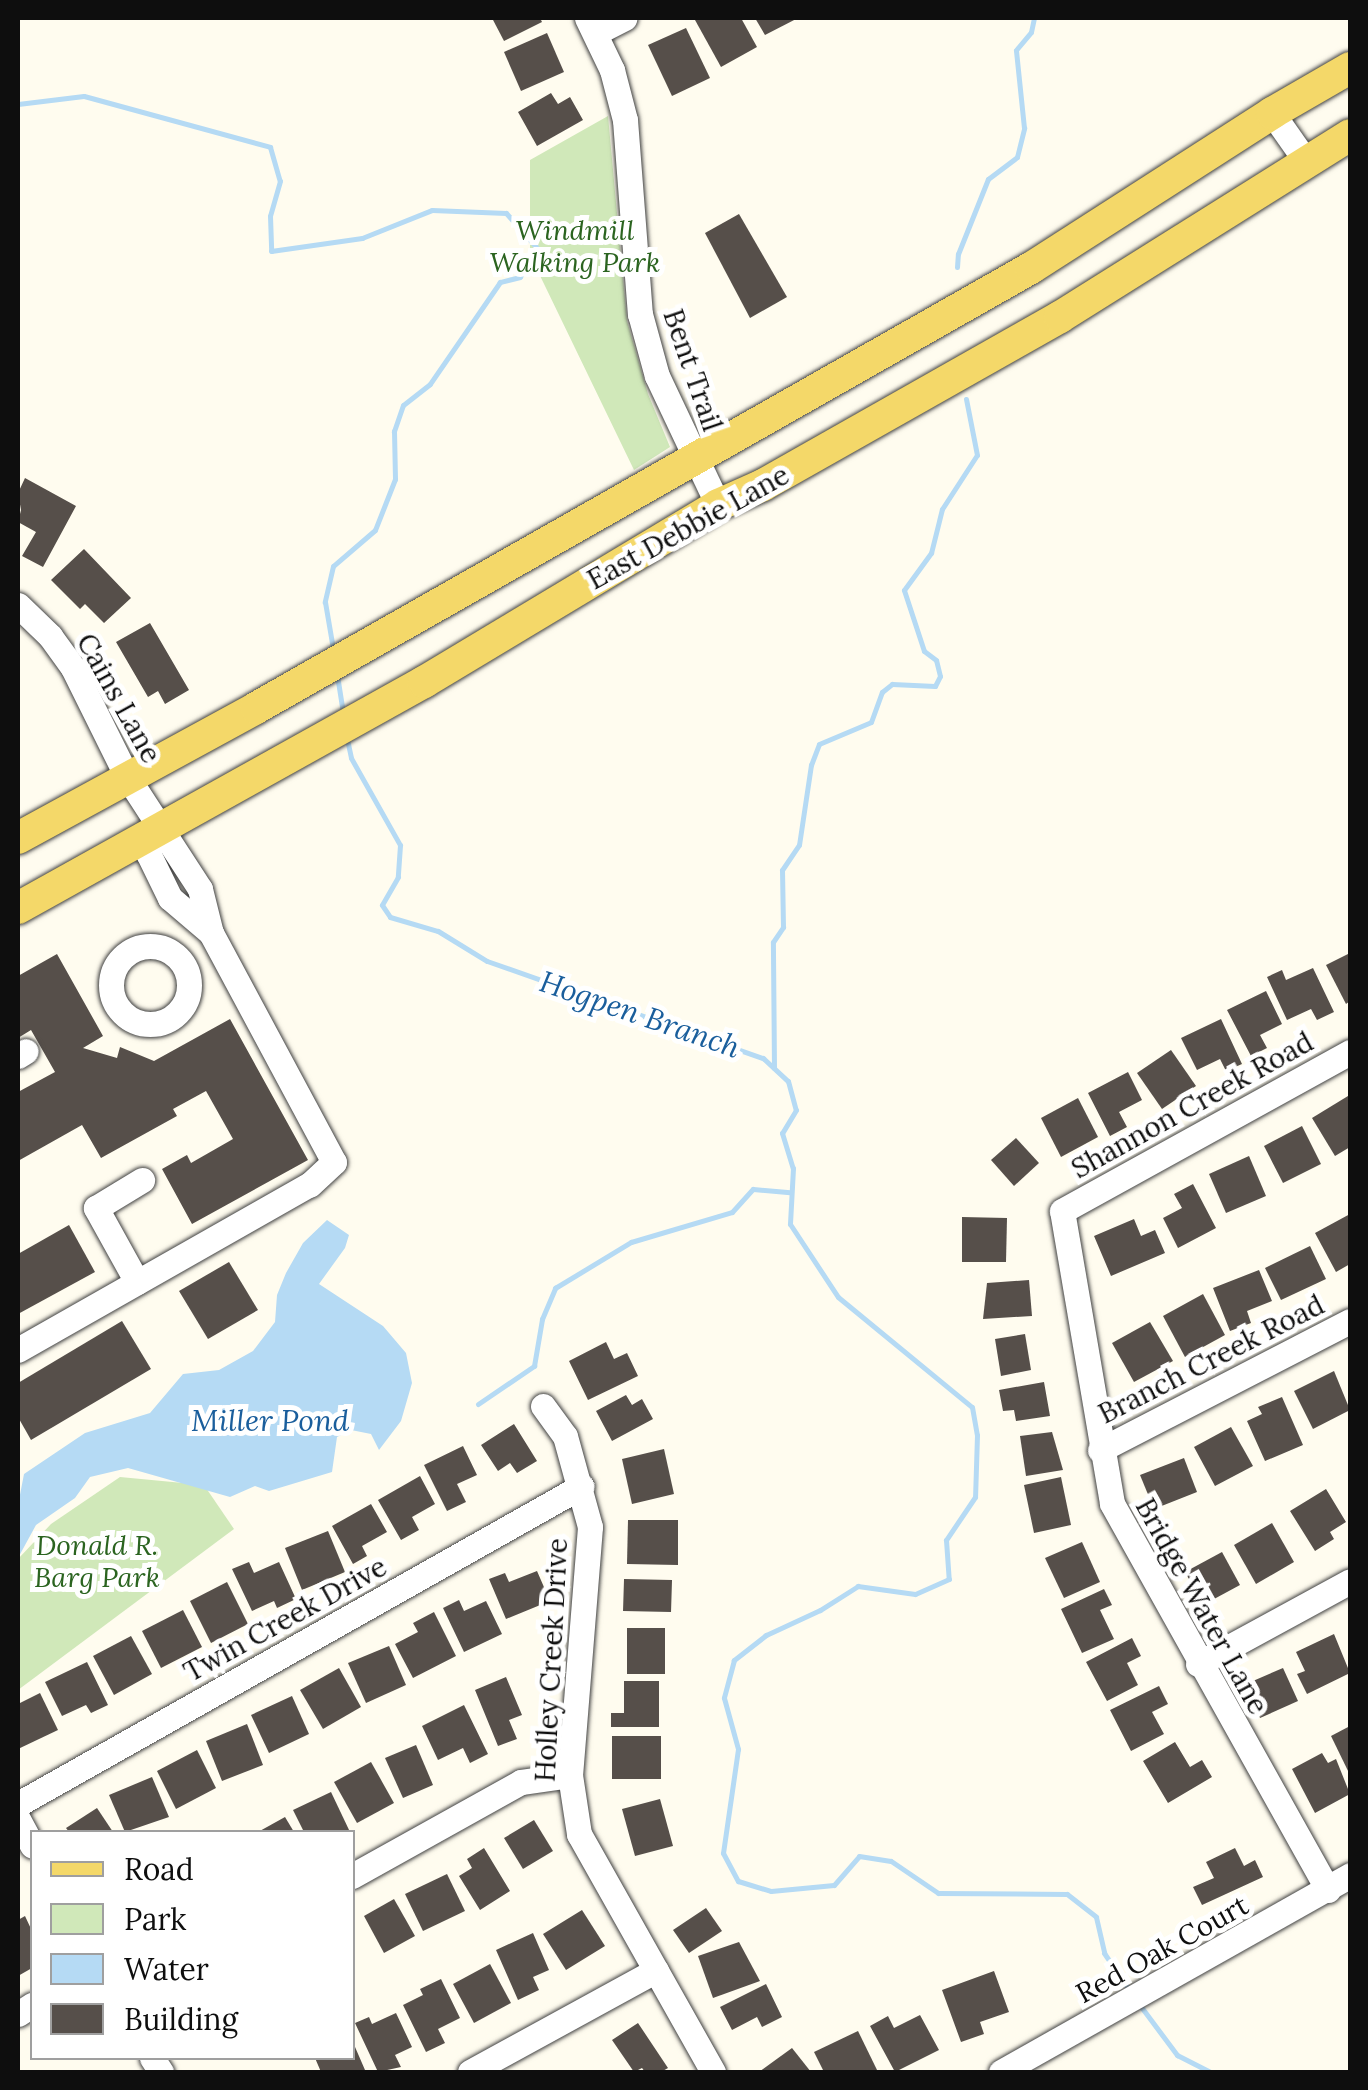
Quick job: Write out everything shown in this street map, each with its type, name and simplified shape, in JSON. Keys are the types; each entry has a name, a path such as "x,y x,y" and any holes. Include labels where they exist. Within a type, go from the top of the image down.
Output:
{"main road":[{"name":"East Debbie Lane","path":"18,838 126,775 256,708 1030,268 1272,112 1350,68"},
{"name":"East Debbie Lane","path":"18,908 424,682 718,505 763,485 1060,317 1350,134"}],"street":[{"path":"591,25 624,18"},
{"name":"Bent Trail","path":"591,25 612,70 625,120 640,314 658,376 718,505"},
{"path":"1272,112 1305,160"},
{"name":"Cains Lane","path":"18,605 50,636 73,668 126,775 158,828 172,840 200,889 211,933 334,1162 310,1184 137,1282"},
{"path":"177,957 211,933"},
{"name":"Shannon Creek Road","path":"1062,1212 1350,1052"},
{"path":"18,1350 137,1282 96,1208 142,1180"},
{"name":"Bridge Water Lane","path":"1062,1212 1112,1503 1198,1664 1328,1890"},
{"name":"Branch Creek Road","path":"1100,1450 1350,1321"},
{"name":"Holley Creek Drive","path":"542,1406 565,1436 582,1486 590,1527 570,1776 578,1834 713,2072"},
{"name":"Twin Creek Drive","path":"18,1804 582,1486"},
{"path":"1198,1664 1350,1580"},
{"path":"355,1874 521,1782 570,1776"},
{"path":"18,1819 30,1842"},
{"name":"Red Oak Court","path":"1000,2072 1350,1875"},
{"path":"470,2072 656,1970"}],"green space":[{"name":"Windmill Walking Park","path":"608,116 627,321 648,394 670,447 634,470 530,255 530,160"},
{"name":"Donald R. Barg Park","path":"120,1477 204,1485 234,1529 18,1690 18,1559 51,1524"}],"water":[{"name":"Miller Pond","path":"327,1220 349,1235 345,1248 319,1284 383,1326 406,1353 412,1383 401,1421 379,1450 371,1434 351,1430 337,1437 332,1472 269,1491 255,1486 230,1497 128,1468 90,1477 75,1498 36,1525 18,1558 18,1505 24,1474 85,1433 150,1413 183,1374 219,1370 253,1351 275,1322 277,1295 286,1273 303,1243"}],"building":[{"path":"492,18 540,18 542,22 504,41"},
{"path":"741,18 757,47 721,67 695,20"},
{"path":"755,18 798,18 765,35"},
{"path":"686,28 710,78 672,96 648,45"},
{"path":"547,33 564,72 521,91 504,52"},
{"path":"551,93 558,104 570,97 583,120 537,146 518,112"},
{"path":"739,214 787,297 750,318 705,233"},
{"path":"25,478 76,506 43,567 22,556 36,532 18,522 18,493"},
{"path":"84,549 131,598 104,623 85,604 80,609 51,580"},
{"path":"150,623 189,690 165,704 158,691 148,697 116,642"},
{"path":"1350,953 1350,1001 1346,1004 1326,965"},
{"path":"57,954 103,1036 83,1048 117,1058 120,1047 154,1061 230,1019 308,1160 192,1224 162,1169 187,1155 191,1163 233,1139 206,1091 173,1109 177,1116 101,1158 82,1125 18,1161 18,1092 55,1072 31,1030 18,1038 18,976"},
{"path":"1313,968 1334,1012 1317,1020 1311,1009 1287,1020 1267,977 1282,970 1286,980"},
{"path":"1266,991 1282,1024 1260,1035 1267,1048 1251,1056 1227,1010"},
{"path":"1221,1019 1242,1064 1226,1071 1220,1059 1197,1070 1181,1038"},
{"path":"1171,1050 1196,1086 1162,1109 1137,1073"},
{"path":"1128,1072 1142,1100 1119,1112 1127,1127 1110,1136 1088,1093"},
{"path":"1348,1096 1350,1147 1335,1156 1312,1118"},
{"path":"1078,1098 1098,1137 1061,1157 1041,1118"},
{"path":"1302,1126 1321,1164 1283,1183 1264,1146"},
{"path":"1016,1138 1039,1163 1014,1186 991,1160"},
{"path":"1249,1156 1266,1196 1226,1213 1209,1174"},
{"path":"1193,1184 1216,1228 1178,1248 1163,1218 1182,1208 1174,1194"},
{"path":"1350,1214 1350,1264 1336,1272 1315,1233"},
{"path":"962,1217 1007,1218 1006,1262 962,1262"},
{"path":"1134,1219 1141,1236 1155,1230 1165,1253 1111,1276 1094,1236"},
{"path":"69,1225 95,1272 18,1314 18,1254"},
{"path":"1310,1246 1326,1279 1281,1300 1265,1268"},
{"path":"229,1262 258,1310 208,1339 179,1291"},
{"path":"1259,1270 1272,1301 1247,1311 1251,1323 1230,1331 1213,1288"},
{"path":"1029,1280 1032,1316 983,1319 987,1283"},
{"path":"1203,1294 1225,1335 1185,1357 1163,1316"},
{"path":"122,1321 151,1369 31,1440 18,1417 18,1383"},
{"path":"1150,1322 1173,1361 1134,1382 1112,1343"},
{"path":"1025,1334 1031,1370 1001,1376 995,1339"},
{"path":"606,1342 614,1359 627,1353 638,1376 588,1400 569,1361"},
{"path":"1334,1371 1350,1410 1313,1429 1294,1391"},
{"path":"1044,1382 1050,1416 1016,1421 1014,1410 1003,1411 999,1390"},
{"path":"626,1395 632,1405 642,1399 653,1419 612,1441 596,1411"},
{"path":"1282,1397 1303,1445 1265,1461 1247,1421 1262,1414 1258,1407"},
{"path":"514,1424 537,1461 517,1473 510,1463 498,1471 481,1445"},
{"path":"1231,1427 1253,1466 1215,1486 1194,1447"},
{"path":"1052,1432 1063,1470 1026,1476 1020,1436"},
{"path":"463,1446 477,1475 457,1484 466,1502 447,1511 424,1465"},
{"path":"664,1449 674,1494 632,1504 622,1459"},
{"path":"1184,1458 1197,1492 1154,1509 1140,1475"},
{"path":"420,1476 435,1504 412,1517 419,1530 401,1540 378,1500"},
{"path":"1061,1477 1071,1525 1034,1533 1024,1485"},
{"path":"1326,1489 1346,1522 1330,1532 1334,1539 1315,1551 1290,1511"},
{"path":"371,1504 387,1532 362,1546 367,1556 353,1564 332,1526"},
{"path":"628,1520 678,1520 678,1565 627,1564"},
{"path":"1272,1523 1294,1562 1256,1584 1234,1545"},
{"path":"328,1531 345,1572 302,1590 285,1548"},
{"path":"1082,1542 1100,1582 1064,1598 1045,1558"},
{"path":"1222,1552 1240,1585 1203,1605 1185,1572"},
{"path":"249,1562 254,1573 279,1562 296,1599 277,1608 274,1601 252,1611 232,1569"},
{"path":"537,1571 550,1601 506,1619 489,1579 505,1573 509,1582"},
{"path":"624,1579 672,1580 671,1612 623,1611"},
{"path":"227,1582 248,1624 211,1643 190,1601"},
{"path":"1104,1589 1112,1605 1100,1610 1114,1639 1082,1653 1061,1609"},
{"path":"459,1600 464,1611 486,1601 502,1634 464,1652 443,1608"},
{"path":"183,1610 202,1647 161,1668 142,1631"},
{"path":"434,1612 456,1656 413,1678 395,1644 418,1632 413,1623"},
{"path":"627,1628 665,1628 665,1674 627,1674"},
{"path":"1334,1634 1350,1673 1307,1694 1297,1674 1305,1671 1296,1652"},
{"path":"131,1636 152,1674 114,1695 93,1656"},
{"path":"1132,1638 1141,1656 1127,1663 1138,1685 1107,1701 1086,1662"},
{"path":"389,1646 406,1685 366,1703 348,1663"},
{"path":"87,1662 108,1705 91,1713 86,1705 62,1716 45,1682"},
{"path":"339,1668 361,1707 323,1729 300,1690"},
{"path":"1283,1668 1298,1701 1260,1718 1246,1684"},
{"path":"506,1677 522,1715 509,1720 517,1739 498,1746 475,1690"},
{"path":"624,1681 659,1681 659,1727 611,1727 611,1713 624,1713"},
{"path":"1159,1686 1168,1704 1152,1712 1164,1734 1131,1751 1110,1710"},
{"path":"40,1693 58,1730 18,1749 18,1704"},
{"path":"292,1696 309,1734 269,1753 251,1715"},
{"path":"464,1705 488,1754 470,1763 463,1748 438,1760 422,1726"},
{"path":"247,1724 263,1765 222,1781 206,1741"},
{"path":"1350,1726 1350,1775 1331,1736"},
{"path":"612,1736 661,1736 661,1779 612,1779"},
{"path":"1175,1742 1190,1767 1202,1760 1212,1777 1168,1803 1143,1761"},
{"path":"416,1745 433,1785 403,1798 385,1758"},
{"path":"197,1750 216,1788 176,1809 157,1771"},
{"path":"1322,1753 1328,1763 1336,1759 1350,1794 1315,1813 1292,1769"},
{"path":"371,1762 394,1803 357,1823 334,1782"},
{"path":"152,1777 169,1817 124,1830 109,1795"},
{"path":"331,1792 349,1830 303,1830 293,1810"},
{"path":"660,1799 673,1846 635,1856 622,1809"},
{"path":"97,1808 112,1830 68,1830"},
{"path":"285,1817 293,1830 262,1830"},
{"path":"534,1820 553,1851 523,1869 504,1838"},
{"path":"484,1848 510,1891 480,1910 459,1876 472,1868 467,1859"},
{"path":"1235,1848 1244,1866 1255,1860 1263,1877 1202,1905 1193,1887 1214,1878 1206,1862"},
{"path":"447,1874 465,1911 423,1931 405,1894"},
{"path":"394,1899 415,1936 384,1953 364,1916"},
{"path":"706,1908 722,1931 689,1953 673,1930"},
{"path":"582,1910 605,1946 566,1970 543,1934"},
{"path":"25,1916 30,1927 30,1969 18,1976 18,1920"},
{"path":"533,1933 549,1970 533,1977 539,1990 518,2000 496,1950"},
{"path":"739,1942 760,1981 713,1998 698,1956"},
{"path":"490,1964 511,2003 474,2023 453,1984"},
{"path":"994,1971 1009,2012 980,2022 984,2034 961,2042 942,1990"},
{"path":"441,1979 460,2018 438,2029 445,2043 426,2052 403,2005 423,1995 420,1989"},
{"path":"766,1984 782,2017 762,2027 757,2017 732,2030 720,2007"},
{"path":"396,2013 412,2047 395,2055 401,2067 378,2072 355,2023 369,2017 372,2024"},
{"path":"920,2015 939,2050 895,2072 870,2026 888,2016 894,2028"},
{"path":"638,2023 668,2068 661,2072 645,2072 642,2068 634,2072 612,2040"},
{"path":"858,2031 878,2072 824,2072 814,2052"},
{"path":"355,2047 365,2070 321,2072 316,2060 355,2060"},
{"path":"792,2048 811,2072 759,2072"}],"waterway":[{"path":"957,267 958,254 988,179 1017,157 1024,128 1016,50 1031,32 1034,18"},
{"name":"Hogpen Branch","path":"18,104 84,96 270,147 280,181 270,216 271,251 362,238 432,210 506,213 538,249 520,277 500,282 430,384 403,405 394,431 395,479 375,530 333,566 325,602 333,649"},
{"path":"774,1068 773,942 783,927 782,870 799,845 811,765 819,744 871,722 882,692 892,684 935,686 940,676 936,660 924,651 904,590 931,553 942,509 977,455 966,399"},
{"name":"Hogpen Branch","path":"337,675 343,713"},
{"name":"Hogpen Branch","path":"347,739 351,758 400,845 398,877 382,905 390,917 438,931 487,961 763,1058 788,1081 796,1110 782,1133 793,1168 790,1224 838,1297 972,1407 977,1435 975,1497 946,1540 949,1579 915,1594 858,1586 820,1610 766,1635 734,1660 724,1698 738,1749 723,1853 738,1881 771,1891 834,1885 859,1856 891,1861 938,1893 1067,1894 1096,1917 1104,1953 1130,1991"},
{"path":"478,1404 534,1366 542,1319 555,1288 631,1242 732,1212 753,1189 790,1192"},
{"name":"Hogpen Branch","path":"1139,2004 1177,2055 1211,2072"}]}
